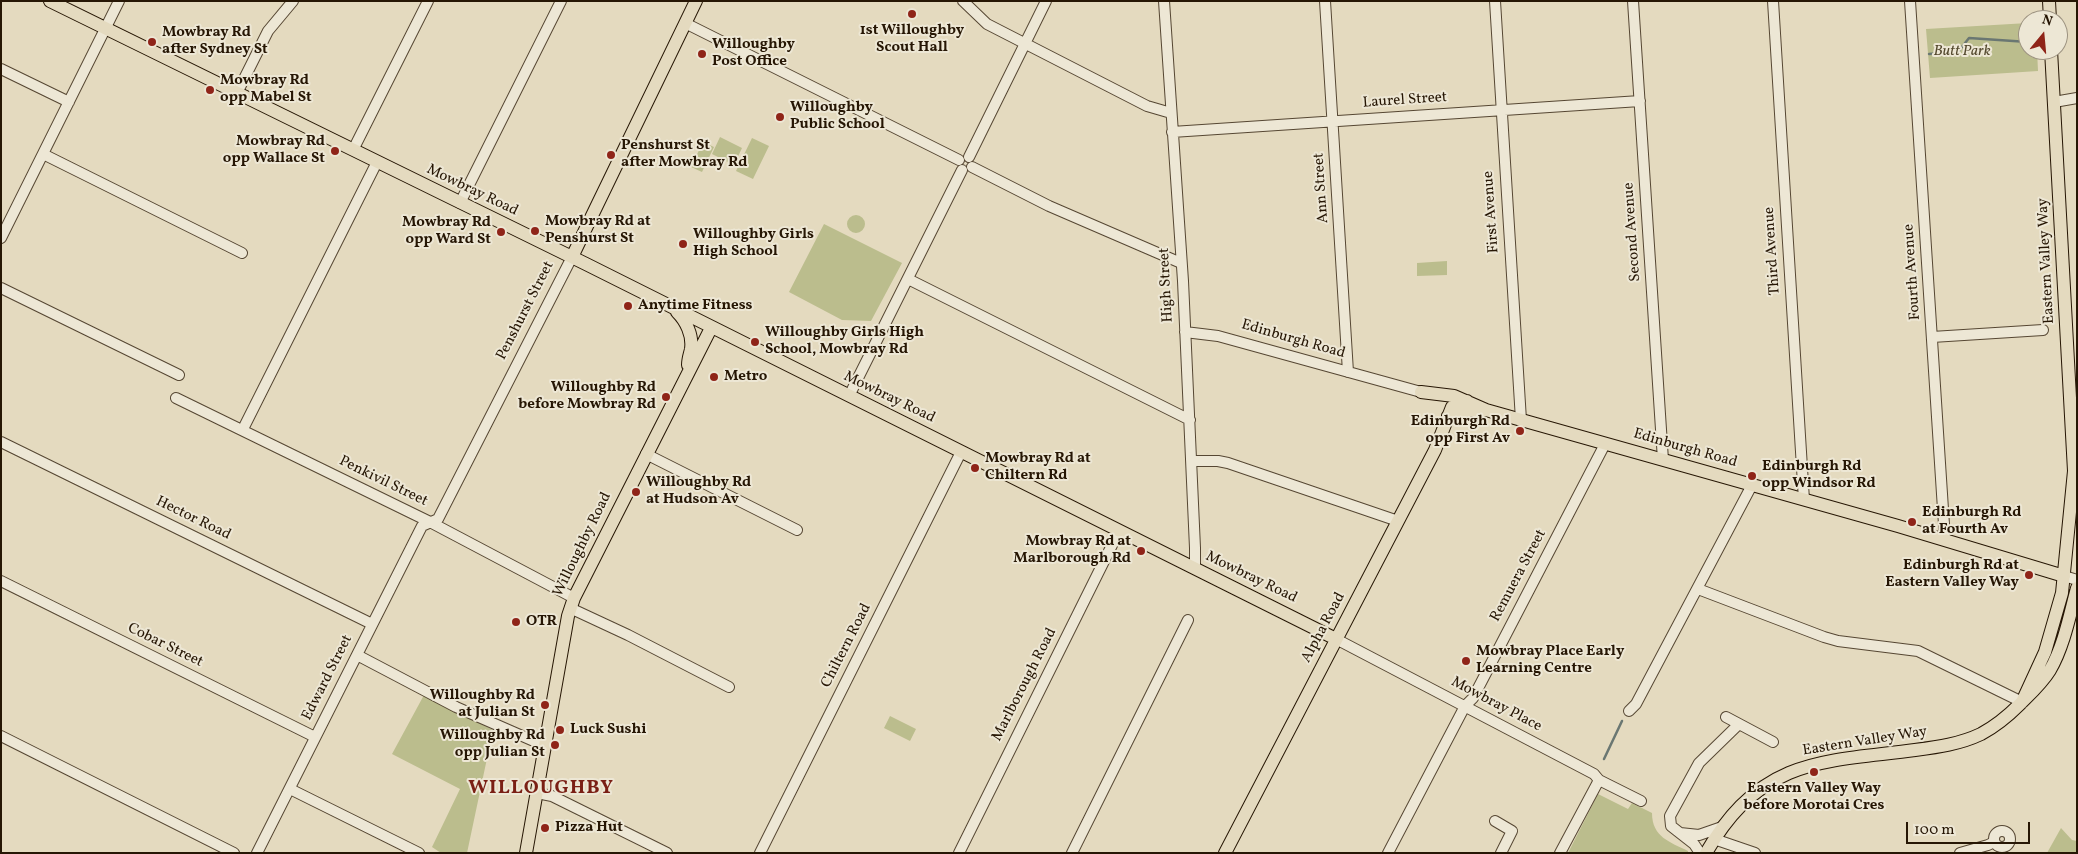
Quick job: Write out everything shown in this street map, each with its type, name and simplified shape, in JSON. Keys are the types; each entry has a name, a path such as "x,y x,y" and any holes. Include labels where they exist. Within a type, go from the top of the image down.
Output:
{"main road":[{"name":"Mowbray Road","path":"50,1 572,257 1336,639"},
{"name":"Penshurst Street","path":"572,257 696,1"},
{"name":"Eastern Valley Way","path":"2022,702 2045,652 2062,593 2075,477 2052,60"},
{"path":"673,308 683,320 690,334 691,345 688,372"},
{"name":"Willoughby Road","path":"526,853 572,603 711,328"},
{"path":"1421,392 1436,398 1471,406"},
{"path":"1421,392 1454,396 1471,406"},
{"path":"1436,398 1446,405 1448,416 1471,406"},
{"name":"Edinburgh Road","path":"1471,406 1945,540 2064,576"},
{"name":"Alpha Road","path":"1225,853 1435,450 1452,407 1471,406"},
{"name":"Eastern Valley Way","path":"1706,853 1722,827 1735,811 1754,793 1788,774 1832,761 1940,746 1961,741 1996,725 2040,684 2050,670 2077,588"}],"street":[{"path":"1,238 5,222 43,154 119,1"},
{"path":"237,93 268,31 293,1"},
{"path":"353,150 428,1"},
{"path":"460,203 561,1"},
{"path":"963,1 987,24 1142,103 1171,112"},
{"path":"849,396 1046,1"},
{"name":"High Street","path":"1164,1 1190,420 1196,552 1194,568"},
{"name":"Ann Street","path":"1325,1 1348,372"},
{"name":"First Avenue","path":"1496,1 1501,110 1521,420"},
{"name":"Second Avenue","path":"1633,1 1663,460"},
{"name":"Third Avenue","path":"1773,1 1804,500"},
{"name":"Fourth Avenue","path":"1910,1 1945,540"},
{"path":"686,23 1049,206 1181,263"},
{"path":"1,69 69,102"},
{"path":"2054,102 2077,98"},
{"name":"Laurel Street","path":"1172,132 1640,101"},
{"path":"43,154 242,253"},
{"path":"243,429 377,162"},
{"name":"Penshurst Street","path":"430,522 438,519 572,257"},
{"path":"908,279 1190,420"},
{"path":"1,288 179,375"},
{"path":"1932,337 2043,330"},
{"name":"Edinburgh Road","path":"1185,332 1218,336 1421,392"},
{"name":"Penkivil Street","path":"176,398 243,429 430,522 628,635 729,687"},
{"name":"Hector Road","path":"1,442 372,624"},
{"name":"Remuera Street","path":"1388,853 1465,706 1473,698 1605,444"},
{"name":"Chiltern Road","path":"760,853 961,452"},
{"path":"646,454 797,530"},
{"path":"1192,461 1228,463 1398,521"},
{"path":"1629,710 1636,704 1752,485"},
{"name":"Edward Street","path":"258,853 422,526 430,522"},
{"name":"Marlborough Road","path":"958,853 1119,531"},
{"name":"Edinburgh Road","path":"2064,576 2077,580"},
{"name":"Cobar Street","path":"1,581 315,737"},
{"path":"1698,589 1827,638 1918,652 2022,702"},
{"path":"1072,853 1188,620"},
{"name":"Mowbray Place","path":"1336,639 1594,774 1599,780 1641,801"},
{"path":"357,655 456,707 546,745"},
{"path":"1726,717 1773,742"},
{"path":"1700,853 1694,844 1671,826 1672,811 1703,758 1739,724"},
{"path":"1,736 234,853"},
{"path":"1560,853 1599,780"},
{"path":"290,789 419,853"},
{"path":"537,793 552,796 667,853"},
{"path":"1495,821 1512,831 1500,853"},
{"path":"1680,833 1700,835 1722,827"},
{"path":"1714,839 1755,853"},
{"path":"1960,853 1994,842"}],"green space":[{"name":"Butt Park","path":"2018,24 2018,60 2037,60 2038,71 1930,78 1926,29"},
{"path":"720,137 742,148 734,165 712,154"},
{"path":"752,138 769,146 753,179 736,171"},
{"path":"703,142 714,147 702,172 691,167"},
{"path":"856,215 862,218 865,224 862,230 856,233 850,230 847,224 850,218"},
{"path":"824,224 902,263 871,321 842,320 789,292"},
{"path":"1447,261 1447,275 1417,276 1417,263"},
{"path":"424,695 493,730 467,853 441,853 432,847 460,789 392,754"},
{"path":"890,716 916,729 910,741 884,728"},
{"path":"1598,794 1628,809 1632,803 1652,813 1655,828 1663,838 1688,851 1688,853 1568,853"},
{"path":"2061,828 2072,840 2077,841 2077,853 2047,853"}],"waterway":[{"path":"1929,54 1958,52 1969,38 2018,41"},
{"path":"1604,759 1622,721"}],"place":[{"name":"1st Willoughby Scout Hall","path":"912,14"},
{"name":"Mowbray Rd after Sydney St","path":"152,42"},
{"name":"Willoughby Post Office","path":"702,54"},
{"name":"Mowbray Rd opp Mabel St","path":"210,90"},
{"name":"Willoughby Public School","path":"780,117"},
{"name":"Mowbray Rd opp Wallace St","path":"335,151"},
{"name":"Penshurst St after Mowbray Rd","path":"611,155"},
{"name":"Mowbray Rd at Penshurst St","path":"535,231"},
{"name":"Mowbray Rd opp Ward St","path":"501,232"},
{"name":"Willoughby Girls High School","path":"683,244"},
{"name":"Anytime Fitness","path":"628,306"},
{"name":"Willoughby Girls High School, Mowbray Rd","path":"755,342"},
{"name":"Metro","path":"714,377"},
{"name":"Willoughby Rd before Mowbray Rd","path":"666,397"},
{"name":"Edinburgh Rd opp First Av","path":"1520,431"},
{"name":"Mowbray Rd at Chiltern Rd","path":"975,468"},
{"name":"Edinburgh Rd opp Windsor Rd","path":"1752,476"},
{"name":"Willoughby Rd at Hudson Av","path":"636,492"},
{"name":"Edinburgh Rd at Fourth Av","path":"1912,522"},
{"name":"Mowbray Rd at Marlborough Rd","path":"1141,551"},
{"name":"Edinburgh Rd at Eastern Valley Way","path":"2029,575"},
{"name":"OTR","path":"516,622"},
{"name":"Mowbray Place Early Learning Centre","path":"1466,661"},
{"name":"Willoughby Rd at Julian St","path":"545,705"},
{"name":"Luck Sushi","path":"560,730"},
{"name":"Willoughby Rd opp Julian St","path":"555,745"},
{"name":"Eastern Valley Way before Morotai Cres","path":"1814,772"},
{"name":"Pizza Hut","path":"545,828"}],"district":[{"name":"WILLOUGHBY","path":"541,789"}]}
